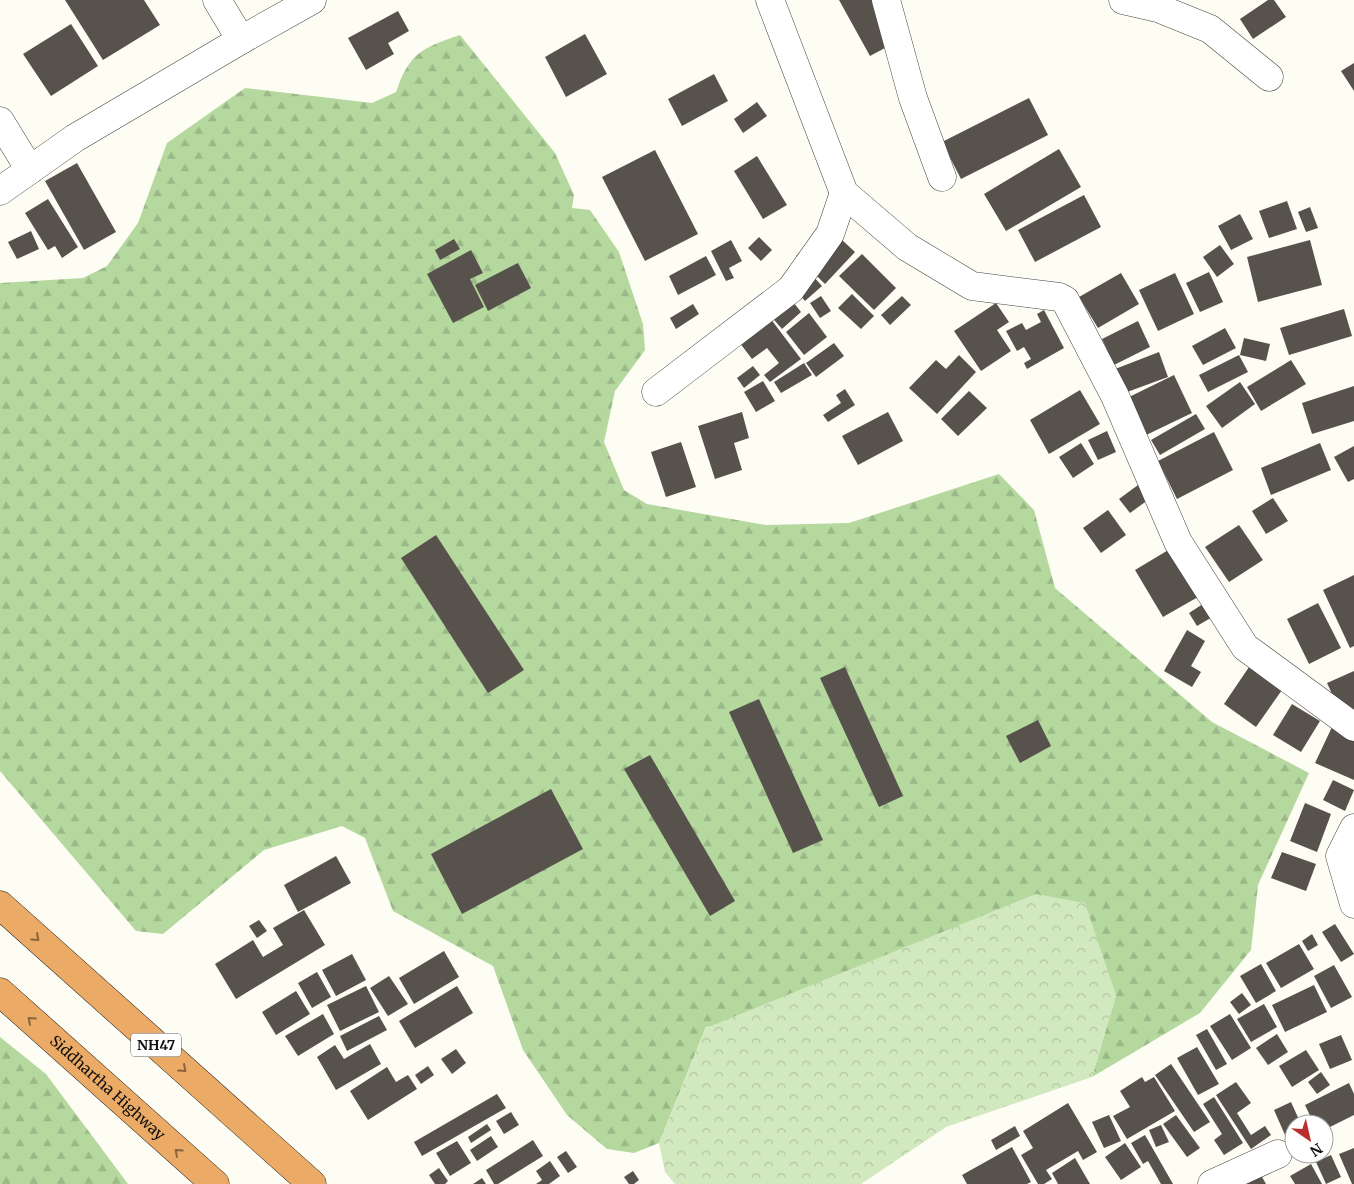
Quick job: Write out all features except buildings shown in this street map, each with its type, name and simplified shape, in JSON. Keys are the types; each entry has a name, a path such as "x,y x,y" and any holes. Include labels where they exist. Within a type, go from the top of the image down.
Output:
{"highway":[{"name":"NH47","path":"0,905 312,1184"},
{"name":"Siddhartha Highway","path":"0,992 214,1184"}],"street":[{"path":"217,0 241,40"},
{"path":"0,191 75,138 312,0"},
{"path":"770,0 844,193 907,247 972,286 1058,296 1065,300 1115,396 1178,542 1244,647 1354,727"},
{"path":"886,0 913,98 942,177"},
{"path":"1123,0 1158,8 1210,29 1269,77"},
{"path":"0,120 30,170"},
{"path":"656,392 791,289 830,234 844,193"},
{"path":"1354,828 1340,856 1354,904"},
{"path":"1212,1184 1278,1154"}],"green space":[{"path":"460,35 555,153 574,195 572,208 590,210 619,252 643,324 645,350 615,391 604,442 624,490 647,504 766,525 849,523 999,474 1034,510 1055,588 1212,722 1309,773 1258,885 1251,950 1200,1013 1092,1077 1116,995 706,1027 659,1143 634,1153 607,1149 567,1115 523,1050 493,966 393,911 365,838 342,826 264,850 163,934 136,931 0,771 0,283 83,278 107,266 138,223 167,143 245,88 372,103 396,92 407,68 419,53"},
{"path":"1036,894 1085,903 1116,995 1092,1077 946,1127 861,1184 675,1184 665,1172 659,1143 706,1028"},
{"path":"0,1037 46,1074 128,1184 0,1184"}]}
